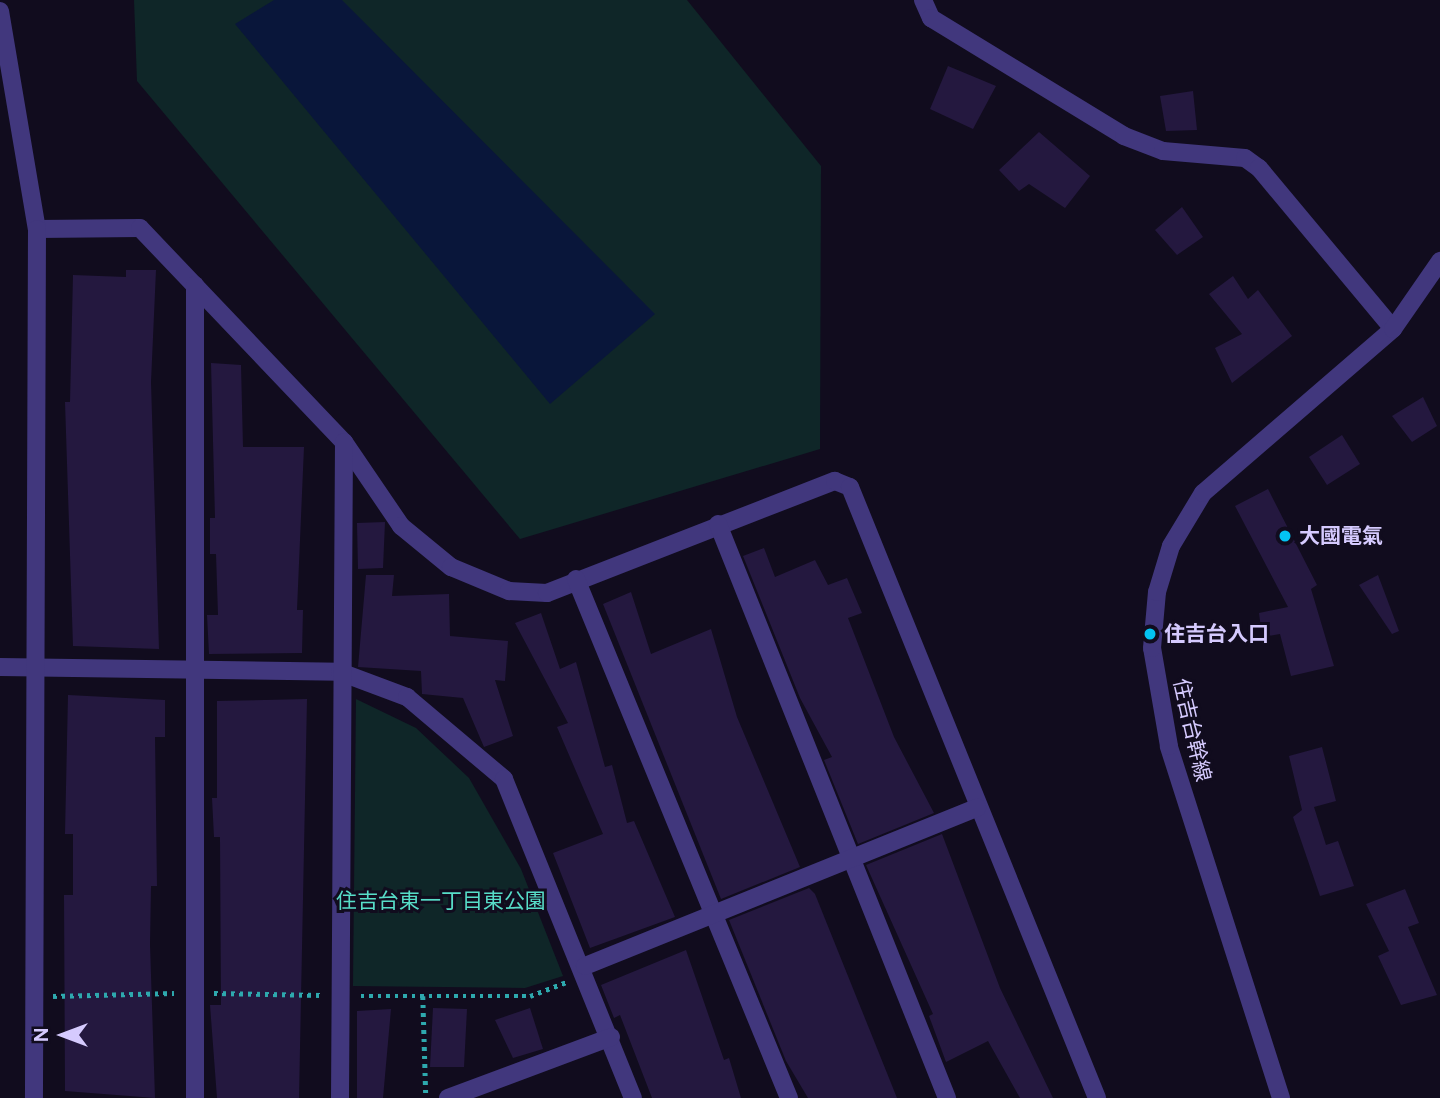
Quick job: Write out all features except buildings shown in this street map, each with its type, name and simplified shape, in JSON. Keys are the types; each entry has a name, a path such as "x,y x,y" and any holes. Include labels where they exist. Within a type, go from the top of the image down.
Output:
{"street":[{"path":"923,0 931,18 1124,136 1163,151 1245,158 1259,168 1392,329"},
{"path":"0,11 37,229 34,1098"},
{"path":"37,229 140,228 344,442 401,526 451,567 529,595 835,481 850,487 977,808 1097,1098"},
{"name":"住吉台幹線","path":"1281,1098 1169,746 1152,648 1157,592 1171,546 1203,493 1392,329 1440,261"},
{"path":"194,1098 195,285"},
{"path":"340,1098 340,672 344,442"},
{"path":"718,524 848,856 947,1098"},
{"path":"576,579 789,1098"},
{"path":"0,667 340,672 407,697 504,779 586,970 634,1098"},
{"path":"586,970 712,912 848,856 977,808"},
{"path":"448,1098 611,1037"}],"path":[{"path":"340,996 530,996 586,970"},
{"path":"423,996 426,1098"}],"green space":[{"path":"134,0 687,0 821,166 820,449 520,539 137,81"},
{"name":"住吉台東一丁目東公園","path":"356,699 416,728 469,778 521,869 563,976 525,988 353,986"}],"water":[{"path":"274,0 342,0 655,314 550,404 235,24"}],"place":[{"name":"大國電氣","path":"1285,536"},
{"name":"住吉台入口","path":"1150,634"}]}
